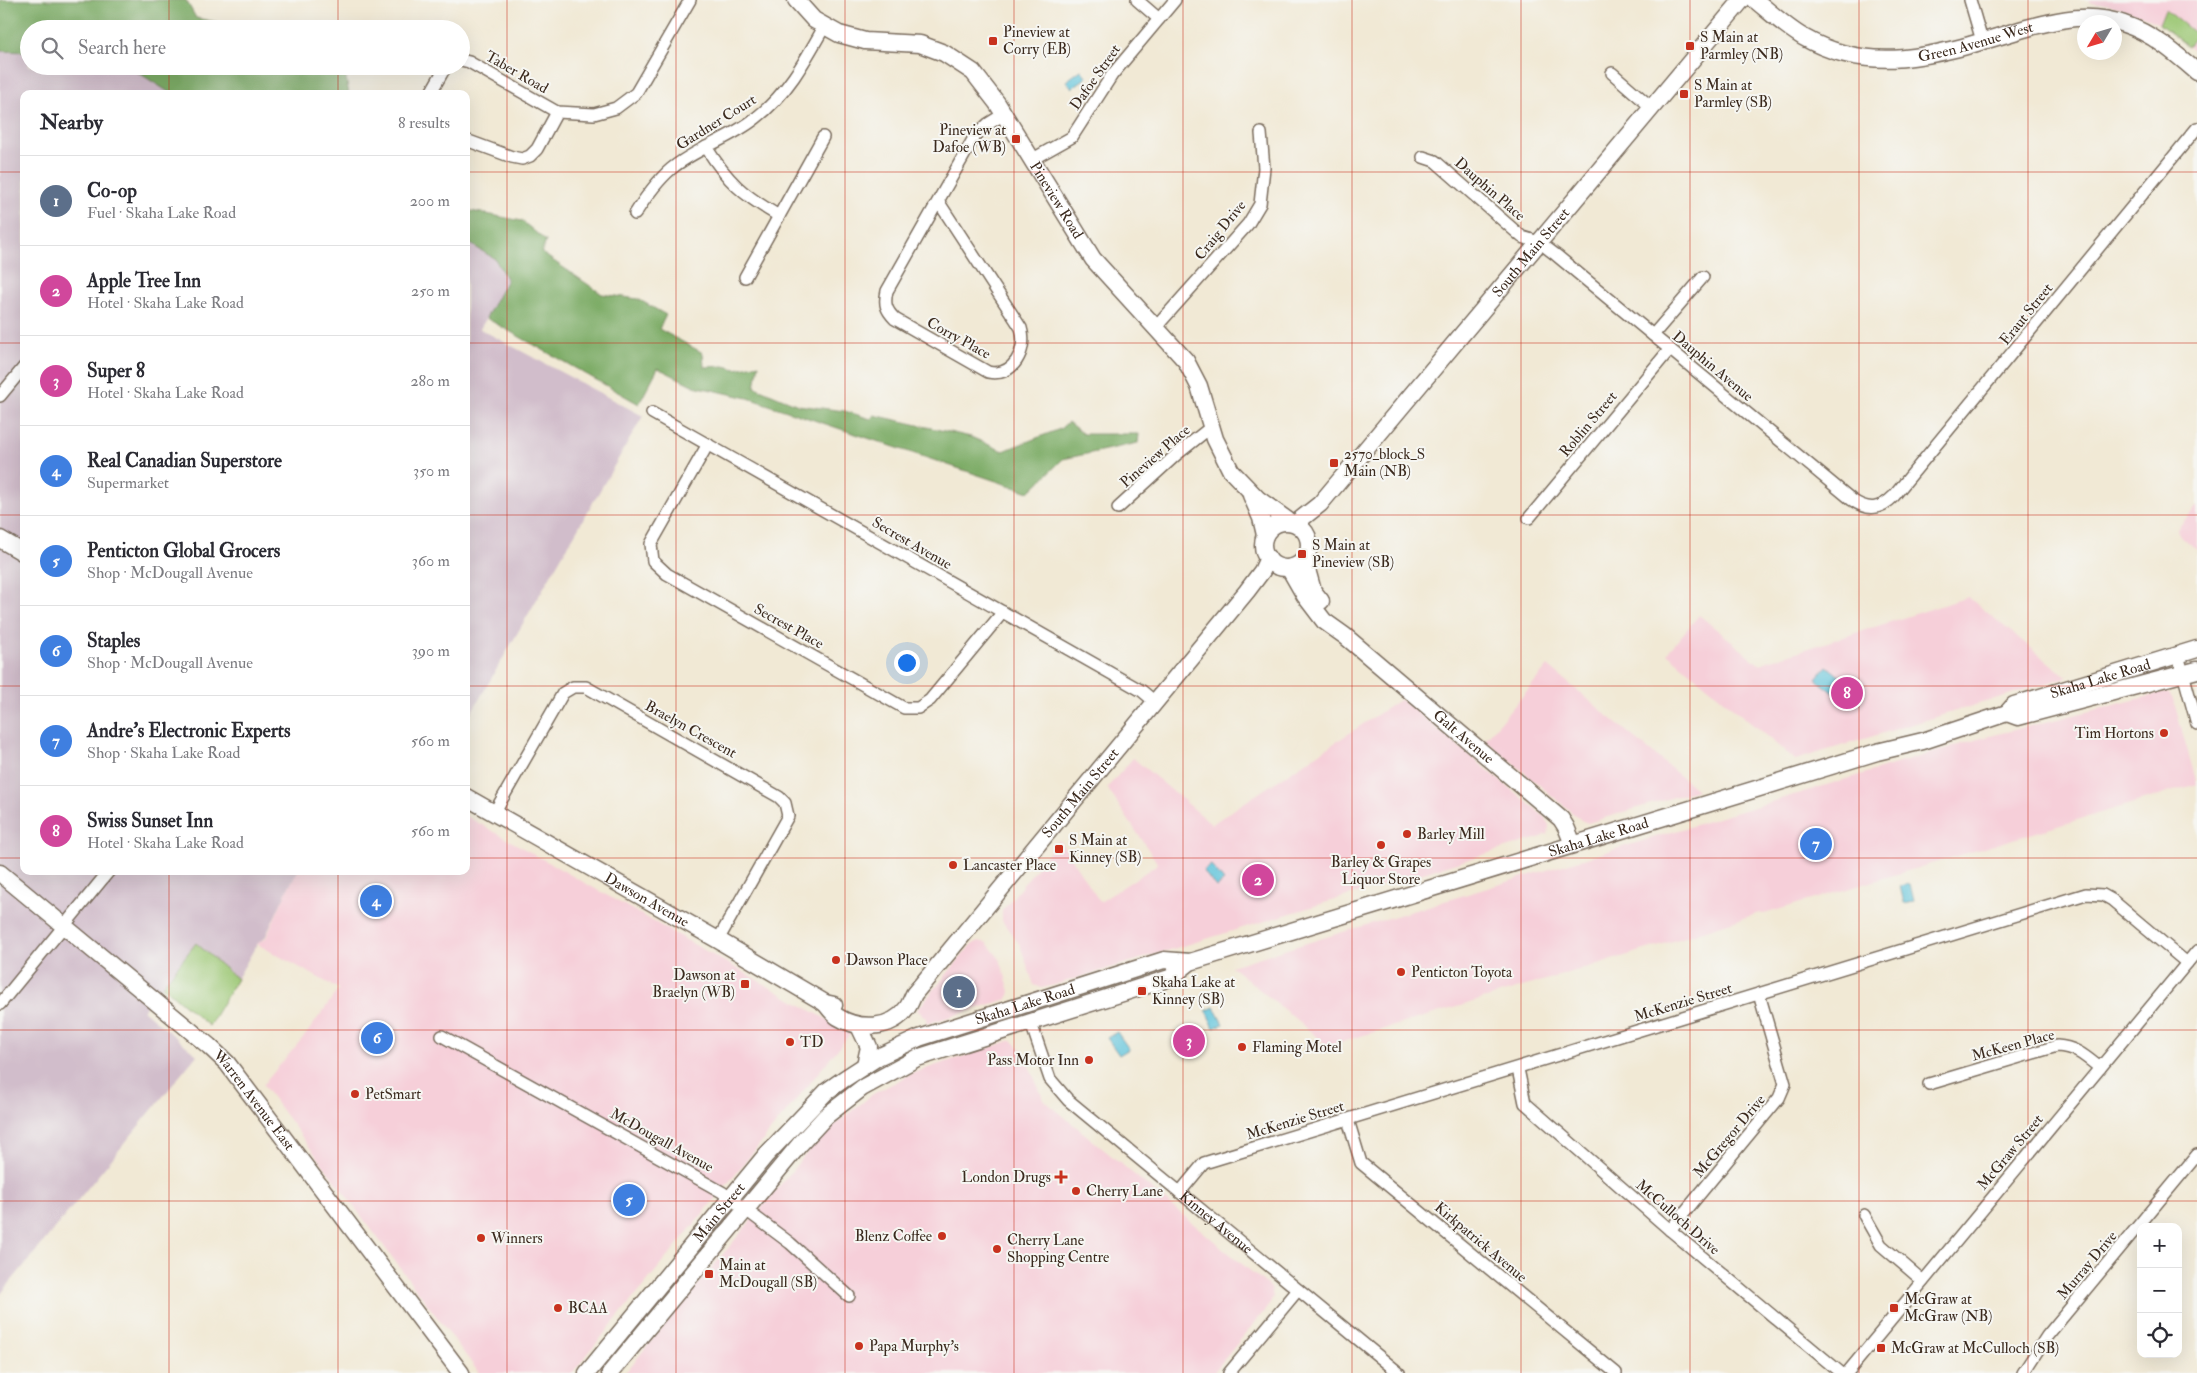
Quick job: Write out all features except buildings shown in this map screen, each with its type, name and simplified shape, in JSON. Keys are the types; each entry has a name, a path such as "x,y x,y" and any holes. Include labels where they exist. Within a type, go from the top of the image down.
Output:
{"street":[{"name":"Pineview Road","path":"796,0 806,14 824,27 854,39 909,43 944,54 973,72 986,87 1004,114 1093,259 1156,327 1192,370 1223,458 1232,471 1249,490 1293,523"},
{"path":"1136,0 1159,19"},
{"name":"Dafoe Street","path":"1031,160 1072,137 1112,75 1175,0"},
{"name":"South Main Street","path":"1308,536 1312,521 1320,504 1742,0"},
{"name":"Green Avenue West","path":"1755,0 1801,36 1847,56 1900,60 1922,57 2067,19 2100,18 2125,24 2145,33 2163,44 2197,72"},
{"path":"1970,0 1982,41"},
{"name":"Taber Road","path":"470,63 557,112 594,114 616,108 636,93 688,1"},
{"name":"Gardner Court","path":"635,214 648,194 671,169 755,119 773,103 797,73 824,27"},
{"path":"1612,73 1651,108"},
{"path":"432,90 441,75"},
{"name":"Taber Road","path":"470,141 522,159 530,156 537,149 557,112"},
{"name":"Corry Place","path":"938,201 1021,328 1025,339 1023,348 1013,365 1006,372 995,374 988,372 895,319 887,311 884,300 887,291 938,201 975,136 988,124 1004,114"},
{"name":"Eraut Street","path":"1870,508 1882,506 1894,496 2197,128"},
{"name":"Craig Drive","path":"1156,327 1248,224 1260,204 1264,168 1261,133"},
{"path":"744,277 823,138"},
{"path":"706,147 732,184 757,204 779,216"},
{"name":"Dauphin Place","path":"1423,156 1435,161 1522,236 1539,242"},
{"name":"Dauphin Avenue","path":"1539,242 1852,500 1861,506 1870,508"},
{"path":"1653,335 1703,276"},
{"name":"Roblin Street","path":"1529,518 1670,350"},
{"path":"0,396 20,372"},
{"name":"Secrest Avenue","path":"652,413 1142,691 1155,702"},
{"name":"Pineview Place","path":"1118,508 1176,455 1211,427"},
{"name":"Secrest Place","path":"708,444 651,544 653,561 667,574 904,708 918,708 930,700 1003,612"},
{"name":"Pineview Road","path":"1249,490 1260,515 1265,535"},
{"name":"South Main Street","path":"1293,523 1320,504"},
{"path":"1278,523 1293,523 1308,536 1309,548 1304,559 1295,566 1286,568 1277,566 1268,558 1263,547 1265,535 1268,530 1278,523"},
{"path":"0,540 20,551"},
{"name":"South Main Street","path":"865,1023 890,1022 908,1008 914,994 1247,591 1262,571 1268,558"},
{"name":"Galt Avenue","path":"1304,559 1313,591 1345,636"},
{"name":"South Main Street","path":"1247,591 1286,568"},
{"name":"Galt Avenue","path":"1286,568 1324,621 1345,636 1556,815 1566,826 1573,844"},
{"name":"Skaha Lake Road","path":"865,1065 919,1038 1164,960 1190,962 1868,755 1923,741 2007,713 2014,705 2197,649"},
{"path":"2178,654 2190,672 2197,724"},
{"name":"Skaha Lake Road","path":"2007,713 2018,718 2190,672"},
{"name":"Braelyn Crescent","path":"494,813 563,693 573,687 586,687 715,759 779,797 785,803 788,816 718,940"},
{"name":"Dawson Avenue","path":"470,799 718,940 824,1003 837,1017 865,1023"},
{"path":"1554,850 1558,835 1556,815"},
{"name":"Warren Avenue East","path":"0,873 210,1046 227,1063 461,1373"},
{"path":"0,1004 106,875"},
{"name":"McKenzie Street","path":"1180,1192 1204,1163 1518,1069 2077,897 2094,894 2112,900 2187,963"},
{"name":"McGraw Street","path":"1847,1373 2197,950"},
{"name":"Skaha Lake Road","path":"889,1072 917,1058 1170,978 1190,962"},
{"name":"McGregor Drive","path":"1670,1230 1779,1098 1785,1084 1759,994"},
{"name":"Kinney Avenue","path":"1027,1005 1045,1067 1057,1089 1068,1100 1399,1373"},
{"path":"865,1023 869,1047 865,1065"},
{"name":"McDougall Avenue","path":"442,1036 619,1133 731,1198 790,1243 849,1296"},
{"name":"McKeen Place","path":"1929,1084 2057,1046 2068,1047 2078,1051 2100,1068"},
{"name":"Main Street","path":"587,1373 766,1155 827,1091 865,1065"},
{"name":"McCulloch Drive","path":"1518,1069 1525,1103 1670,1230 1841,1373"},
{"name":"Main Street","path":"610,1373 800,1144 826,1116 862,1088 889,1072"},
{"name":"Kirkpatrick Avenue","path":"1348,1120 1361,1162 1616,1373"},
{"name":"Murray Drive","path":"2023,1373 2047,1336 2197,1155"},
{"path":"1864,1216 1881,1245 1923,1281"},
{"path":"1229,1373 1298,1290"}],"shaded area":[{"path":"2089,0 2197,0 2197,53 2168,29 2145,17 2118,7 2092,3"},
{"path":"20,50 20,75 142,75 166,90 20,90 20,875 296,875 265,938 257,944 237,979 196,944 143,1010 197,1055 0,1295 0,51"},
{"path":"470,244 495,259 507,280 480,329 643,416 470,715"},
{"path":"2197,506 2197,550 2179,534 2177,529"},
{"path":"1968,597 2067,677 1795,760 1667,653 1699,615 1759,664"},
{"path":"1548,666 1697,790 1588,823 1581,820 1485,740"},
{"path":"2168,693 2173,699 2197,784 1764,914 1759,913 1648,949 1328,1046 1231,966 1978,739"},
{"path":"1401,699 1546,818 1549,826 1548,835 1545,834 1542,837 1051,986 1042,988 1034,985 1020,945 1002,921 1002,911 1059,840 1100,902 1158,864 1107,788 1133,758 1212,824"},
{"path":"470,818 851,1033 572,1373 479,1373 263,1085 307,1033 339,989 257,944 266,938 296,875 470,875"},
{"path":"979,941 987,943 1000,959 1010,991 1008,999 926,1024 927,1018 917,1010 971,945"},
{"path":"1012,1040 1022,1050 1044,1100 1271,1288 1273,1297 1270,1304 1213,1373 625,1373 814,1144 828,1130 873,1094 913,1073"}],"green space":[{"path":"0,0 186,0 196,18 206,20 20,20 20,52 0,51"},
{"path":"2165,9 2197,35 2188,46 2159,24"},
{"path":"142,75 345,75 348,90 166,90"},
{"path":"470,211 522,221 546,241 542,253 602,294 638,299 666,315 659,329 703,353 704,367 724,366 736,369 759,364 755,387 798,405 845,411 871,419 874,415 971,437 1003,451 1060,429 1068,422 1083,434 1139,434 1138,443 1063,459 1029,492 748,398 694,386 658,368 639,404 486,318 507,280 495,259 470,244"},
{"path":"196,943 237,979 209,1026 162,986"}],"water":[{"path":"1081,70 1087,77 1072,88 1066,81"},
{"path":"1827,666 1849,684 1838,696 1816,679"},
{"path":"1211,865 1224,881 1216,887 1203,871"},
{"path":"1910,884 1914,901 1904,903 1900,886"},
{"path":"1214,1007 1223,1024 1214,1028 1206,1011"},
{"path":"1117,1032 1129,1049 1119,1055 1107,1038"}],"place":[{"name":"Pineview at Corry (EB)","path":"993,41"},
{"name":"S Main at Parmley (NB)","path":"1690,46"},
{"name":"S Main at Parmley (SB)","path":"1684,94"},
{"name":"Pineview at Dafoe (WB)","path":"1016,139"},
{"name":"2570_block_S Main (NB)","path":"1334,463"},
{"name":"S Main at Pineview (SB)","path":"1302,554"},
{"name":"Swiss Sunset Inn","path":"1847,693"},
{"name":"Tim Hortons","path":"2164,733"},
{"name":"Barley Mill","path":"1407,834"},
{"name":"Andre's Electronic Experts","path":"1816,844"},
{"name":"Barley & Grapes Liquor Store","path":"1381,845"},
{"name":"S Main at Kinney (SB)","path":"1059,849"},
{"name":"Lancaster Place","path":"953,865"},
{"name":"Apple Tree Inn","path":"1258,880"},
{"name":"Real Canadian Superstore","path":"376,901"},
{"name":"Dawson Place","path":"836,960"},
{"name":"Penticton Toyota","path":"1401,972"},
{"name":"Dawson at Braelyn (WB)","path":"745,984"},
{"name":"Skaha Lake at Kinney (SB)","path":"1142,991"},
{"name":"Co-op","path":"959,992"},
{"name":"Staples","path":"377,1038"},
{"name":"Super 8","path":"1189,1041"},
{"name":"TD","path":"790,1042"},
{"name":"Flaming Motel","path":"1242,1047"},
{"name":"Pass Motor Inn","path":"1089,1060"},
{"name":"PetSmart","path":"355,1094"},
{"name":"London Drugs","path":"1061,1177"},
{"name":"Cherry Lane","path":"1076,1191"},
{"name":"Penticton Global Grocers","path":"629,1200"},
{"name":"Blenz Coffee","path":"942,1236"},
{"name":"Winners","path":"481,1238"},
{"name":"Cherry Lane Shopping Centre","path":"997,1249"},
{"name":"Main at McDougall (SB)","path":"709,1274"},
{"name":"BCAA","path":"558,1308"},
{"name":"McGraw at McGraw (NB)","path":"1894,1308"},
{"name":"Papa Murphy's","path":"859,1346"},
{"name":"McGraw at McCulloch (SB)","path":"1881,1348"}]}
